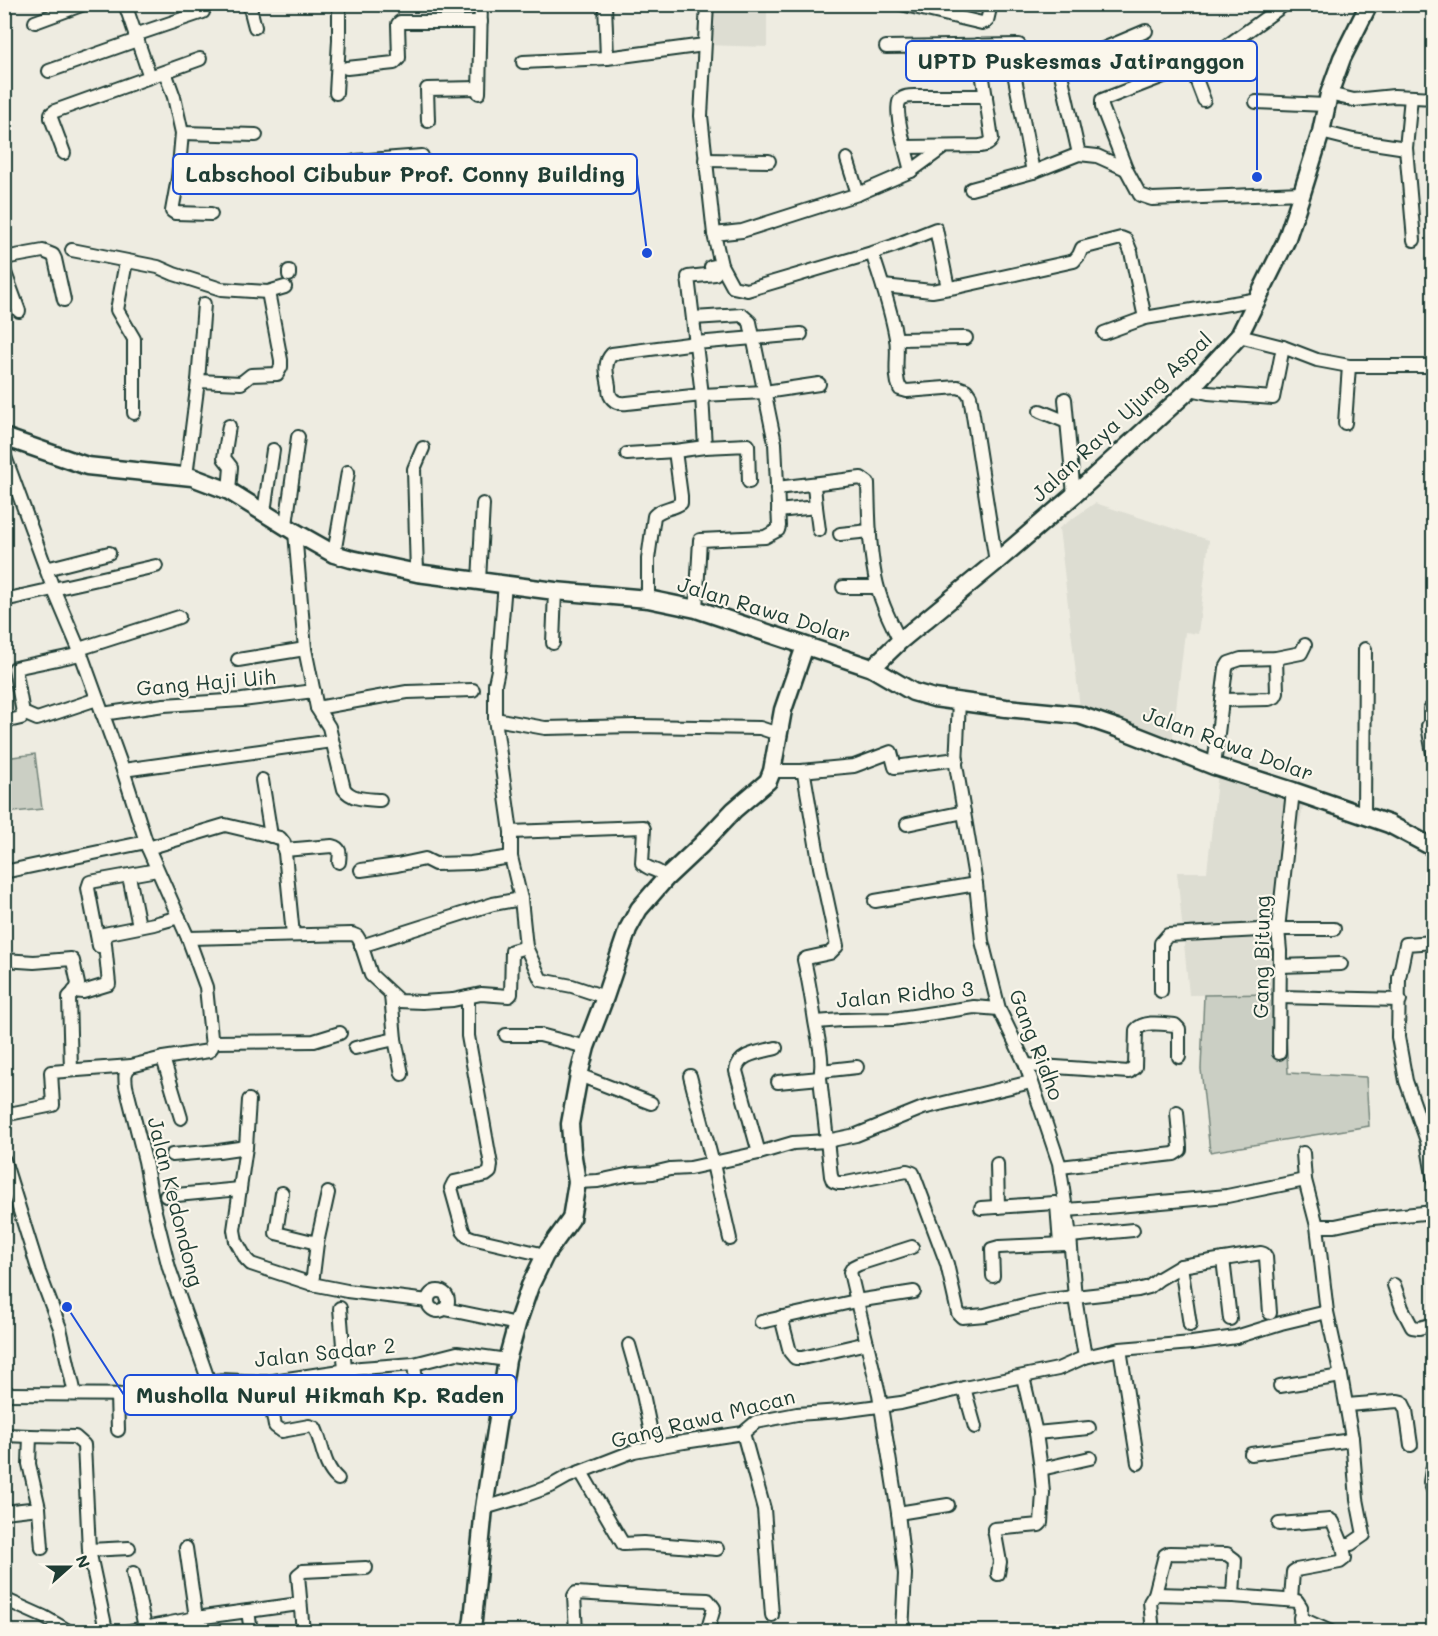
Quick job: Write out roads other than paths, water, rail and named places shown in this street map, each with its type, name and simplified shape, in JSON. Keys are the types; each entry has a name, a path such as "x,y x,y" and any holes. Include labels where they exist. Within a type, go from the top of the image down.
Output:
{"street":[{"path":"35,22 84,4"},
{"path":"125,4 150,77"},
{"path":"249,4 255,27"},
{"path":"336,93 339,4"},
{"path":"428,121 428,89 479,91 481,4"},
{"path":"605,4 607,58"},
{"path":"707,4 701,116 705,160 714,234 721,265 733,286 747,290 872,253 936,229 948,288"},
{"path":"901,4 935,8 982,23 987,21 991,4"},
{"path":"1285,4 1210,58 1102,100 1102,107 1126,169 1140,195 1152,199 1302,193"},
{"name":"Jalan Raya Ujung Aspal","path":"872,668 900,641 1074,495 1190,389 1239,336 1286,241 1342,58 1369,4"},
{"path":"49,71 203,12"},
{"path":"348,68 397,61 399,58 398,24 400,22 481,22"},
{"path":"1079,154 1061,74 1062,68 1146,31"},
{"path":"523,62 607,58 704,45"},
{"path":"905,147 986,146 990,143 992,140 978,45"},
{"path":"886,47 1018,45"},
{"path":"64,153 51,114 59,109 200,59"},
{"path":"1191,66 1203,100"},
{"path":"165,72 174,97 182,133 173,212 212,214"},
{"path":"1014,73 1033,172"},
{"path":"911,171 900,130 898,109 901,99 906,96 986,96"},
{"path":"1256,102 1354,100 1394,96 1434,98"},
{"path":"1411,97 1406,148 1414,240"},
{"path":"1320,132 1353,140 1406,148"},
{"path":"182,133 256,135"},
{"path":"714,234 742,231 858,195 911,171 944,147"},
{"path":"971,189 1033,172 1079,154 1097,156 1126,169"},
{"path":"178,178 287,179 356,161 422,156"},
{"path":"847,159 858,195"},
{"path":"705,160 770,161"},
{"path":"883,286 932,291 948,288 1074,261 1082,248 1120,238 1126,240 1131,252 1145,318"},
{"path":"72,250 158,267 221,289 268,292 287,278"},
{"path":"4,258 43,252 53,255 64,300"},
{"path":"872,253 896,339 897,381 900,389 908,391 958,387 966,390 970,396 996,562"},
{"path":"126,262 117,310 134,339 134,413"},
{"path":"705,447 702,394 688,277 716,274 711,267 721,265"},
{"path":"4,270 19,311"},
{"path":"198,381 241,383 251,375 277,374 281,367 281,360 268,292"},
{"path":"1104,333 1145,318 1258,300"},
{"path":"189,477 204,304"},
{"path":"693,318 742,315 750,322 775,443 779,528 765,537 700,540 696,609"},
{"path":"801,334 696,343 612,354 605,365 610,395 621,404 702,394 765,392 819,384"},
{"path":"1239,336 1283,347 1317,360 1349,366 1434,366"},
{"path":"896,339 966,338"},
{"path":"1190,389 1208,393 1273,398 1283,347"},
{"path":"1345,423 1349,366"},
{"path":"1065,399 1074,495"},
{"path":"1040,411 1067,422"},
{"path":"189,477 200,416"},
{"path":"228,491 231,467 224,458 229,426"},
{"name":"Jalan Rawa Dolar","path":"4,437 87,466 189,477 228,491 334,554 351,559 417,573 555,591 648,600 696,609 872,668 914,692 934,698 1079,715 1214,766 1389,824 1434,848"},
{"path":"298,437 290,529 305,649 317,708 329,727 347,794 380,800"},
{"path":"627,454 748,445 749,482"},
{"path":"417,573 414,469 423,448"},
{"path":"264,512 273,450"},
{"path":"648,600 648,560 654,516 658,512 681,503 675,451"},
{"path":"4,454 53,588 80,651 147,845 188,938 206,987 212,1042 209,1051 163,1058 131,1066 51,1072 53,1105 4,1115"},
{"path":"334,554 348,472"},
{"path":"777,488 861,478 868,483 870,531 877,586 888,620 900,641"},
{"path":"814,485 819,530"},
{"path":"479,581 483,504"},
{"path":"778,511 816,507"},
{"path":"840,534 870,531"},
{"path":"46,569 109,553"},
{"path":"4,600 156,566"},
{"path":"505,583 495,684 495,719 511,832 511,857 521,899 526,947 541,980 572,986 605,997"},
{"path":"843,587 877,586"},
{"path":"553,643 555,591"},
{"path":"97,699 37,719 24,713 10,669 80,651 179,617"},
{"path":"1214,766 1226,668 1229,663 1241,659 1276,658 1301,653 1305,645"},
{"path":"470,1632 484,1508 507,1360 530,1286 545,1255 571,1219 577,1182 570,1124 586,1047 628,929 639,909 666,878 734,810 768,781 772,771 783,710 805,646"},
{"path":"237,660 305,649"},
{"path":"1364,816 1365,649"},
{"path":"1222,700 1275,698 1277,693 1276,658"},
{"path":"317,708 407,692 473,690"},
{"name":"Gang Haji Uih","path":"102,714 164,705 242,700 314,691"},
{"name":"Gang Ridho","path":"959,701 957,759 976,884 982,942 999,1010 1026,1065 1060,1167 1081,1359"},
{"path":"1434,709 1430,709 1428,726 1434,759"},
{"path":"4,722 21,718 24,713"},
{"path":"495,719 544,728 627,726 760,728 778,734"},
{"path":"123,770 332,741"},
{"path":"772,771 854,766 891,752 896,767 957,759"},
{"path":"801,771 804,774 820,867 837,946 830,953 804,960 819,1042 827,1141 833,1181 838,1183 907,1171 913,1173 947,1264 957,1313 962,1317 985,1315 1038,1302 1149,1287 1181,1266 1261,1253 1266,1257 1270,1313"},
{"path":"262,780 271,836"},
{"name":"Gang Bitung","path":"1279,1053 1278,930 1293,791"},
{"path":"908,824 964,812"},
{"path":"4,872 147,845 225,825 282,839 292,935"},
{"path":"511,832 642,827 644,829 642,863 645,867 661,872 666,878"},
{"path":"284,850 337,847 340,851 339,862"},
{"path":"361,870 425,858 435,864 471,863 511,857"},
{"path":"104,969 88,884 93,881 157,870"},
{"path":"129,876 138,921"},
{"path":"875,901 976,884"},
{"path":"361,946 493,904 521,899"},
{"path":"76,988 83,992 110,984 104,934 179,917"},
{"path":"1161,991 1161,943 1168,935 1334,929"},
{"path":"188,938 352,934 357,936 371,975 399,1001 422,1002 481,994 509,996 512,991 512,951 526,947"},
{"path":"1434,942 1406,944 1399,978 1398,1037 1406,1081 1427,1141 1434,1181"},
{"path":"4,960 34,962 71,958 73,961 76,988 69,997 71,1070"},
{"path":"1280,966 1341,964"},
{"path":"392,995 402,1074"},
{"path":"468,997 468,1036 492,1166 486,1175 454,1182 451,1185 463,1231 467,1236 545,1255"},
{"path":"1280,997 1400,1000"},
{"name":"Jalan Ridho 3","path":"816,1022 893,1019 974,1007 999,1010"},
{"path":"1026,1065 1132,1071 1135,1067 1136,1030 1145,1024 1178,1026 1179,1057"},
{"path":"212,1042 314,1041 340,1033"},
{"path":"506,1035 540,1035 586,1047"},
{"path":"355,1048 396,1039"},
{"path":"759,1153 736,1071 739,1061 776,1048"},
{"path":"163,1058 181,1118"},
{"name":"Jalan Kedondong","path":"131,1066 127,1069 125,1076 126,1086 145,1161 155,1215 169,1269 209,1382"},
{"path":"778,1082 857,1067"},
{"path":"579,1075 651,1103"},
{"path":"690,1076 730,1239"},
{"path":"577,1182 690,1168 793,1143 827,1141 856,1135 923,1108 1031,1082"},
{"path":"249,1100 246,1147 234,1230 236,1241 251,1264 312,1284 346,1291 428,1301 429,1307 434,1311 445,1310 517,1324"},
{"path":"1060,1167 1174,1154 1180,1150 1177,1112"},
{"path":"172,1155 246,1147"},
{"path":"1303,1153 1305,1180 1317,1226 1327,1312 1347,1405 1359,1511 1364,1533 1351,1544 1343,1546"},
{"path":"4,1160 39,1272 60,1328 75,1394"},
{"path":"997,1164 998,1207"},
{"path":"1066,1210 1227,1196 1305,1180"},
{"path":"166,1196 240,1189"},
{"path":"282,1193 276,1233 317,1243"},
{"path":"312,1284 317,1243 328,1193"},
{"path":"981,1208 1055,1203 1067,1241"},
{"path":"1317,1226 1335,1226 1373,1218 1434,1212"},
{"path":"993,1276 992,1249 1067,1241 1133,1230"},
{"path":"902,1632 905,1574 898,1513 881,1406 850,1269 912,1247"},
{"path":"1223,1259 1230,1319"},
{"path":"1181,1266 1190,1324"},
{"path":"1394,1285 1412,1327 1419,1329 1434,1324"},
{"path":"761,1322 856,1301 914,1292"},
{"path":"340,1308 345,1371"},
{"name":"Gang Rawa Macan","path":"484,1508 551,1486 567,1477 634,1451 742,1433 756,1422 796,1414 900,1404 1058,1369 1081,1359 1120,1349 1236,1337 1302,1317 1327,1312"},
{"path":"781,1317 790,1352 795,1358 867,1343"},
{"path":"629,1345 643,1394 654,1447"},
{"path":"1120,1349 1138,1463"},
{"name":"Jalan Sadar 2","path":"4,1394 165,1395 220,1380 267,1382 361,1368 414,1364 457,1353 507,1360"},
{"path":"414,1364 418,1398"},
{"path":"1280,1386 1341,1376"},
{"path":"998,1574 1000,1562 994,1529 1041,1523 1043,1493 1041,1469 1036,1432 1023,1377"},
{"path":"267,1382 275,1426 282,1431 309,1426 315,1428 332,1474 338,1479"},
{"path":"964,1388 975,1427"},
{"path":"117,1395 118,1430"},
{"path":"1347,1405 1402,1402 1406,1410 1411,1445"},
{"path":"1036,1432 1089,1428"},
{"path":"742,1433 764,1509 772,1615"},
{"path":"4,1435 75,1437 84,1445 89,1550 108,1632"},
{"path":"30,1436 29,1464 39,1508 42,1548"},
{"path":"1251,1454 1352,1438"},
{"path":"1041,1469 1090,1458"},
{"path":"1434,1470 1432,1470 1430,1482 1434,1492"},
{"path":"581,1472 623,1544 643,1543 717,1549"},
{"path":"898,1513 948,1505"},
{"path":"4,1512 39,1508"},
{"path":"1279,1524 1329,1520 1333,1522 1343,1546 1345,1558 1340,1562 1293,1572 1291,1599"},
{"path":"89,1550 129,1548"},
{"path":"186,1548 198,1632"},
{"path":"1153,1632 1150,1602 1155,1594 1165,1555 1169,1553 1227,1554 1235,1560 1233,1596"},
{"path":"303,1632 298,1575 303,1571 366,1568"},
{"path":"133,1573 145,1627"},
{"path":"576,1632 574,1596 576,1593 708,1600 714,1608 707,1632"},
{"path":"1155,1594 1297,1600 1301,1607 1300,1632"},
{"path":"4,1599 70,1632"},
{"path":"124,1632 196,1618 299,1604"},
{"path":"248,1611 251,1632"},
{"path":"1300,1618 1331,1632"}],"place":[{"name":"UPTD Puskesmas Jatiranggon","path":"1257,177"},
{"name":"Labschool Cibubur Prof. Conny Building","path":"647,253"},
{"name":"Musholla Nurul Hikmah Kp. Raden","path":"67,1307"}]}
